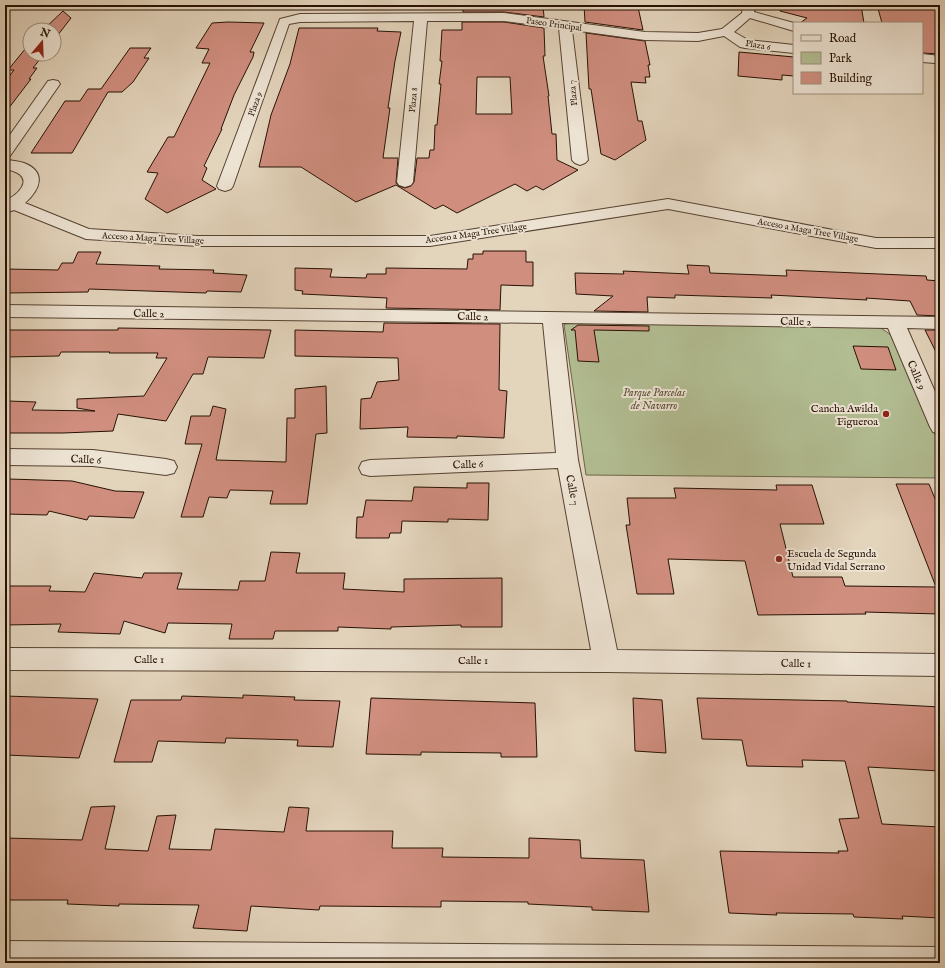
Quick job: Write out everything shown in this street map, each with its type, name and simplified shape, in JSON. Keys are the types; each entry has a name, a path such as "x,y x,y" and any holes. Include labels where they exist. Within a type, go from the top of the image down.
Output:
{"street":[{"path":"726,32 749,9 793,27"},
{"name":"Paseo Principal","path":"284,22 300,18 421,16 504,17 645,36 704,36 726,32"},
{"name":"Plaza 8","path":"405,182 421,16"},
{"name":"Plaza 9","path":"225,186 284,22"},
{"name":"Plaza 7","path":"566,26 580,160"},
{"name":"Plaza 6","path":"726,32 745,44 793,49"},
{"path":"923,58 936,59"},
{"path":"5,153 53,84"},
{"path":"5,164 22,168 29,174 32,181 31,188 24,197 9,206"},
{"name":"Acceso a Maga Tree Village","path":"9,206 86,234 198,241 430,241 668,204 876,243 940,243"},
{"name":"Calle 2","path":"5,311 940,323"},
{"name":"Calle 7","path":"552,317 567,460 606,661"},
{"name":"Calle 9","path":"895,322 940,427"},
{"name":"Calle 6","path":"5,457 93,458 166,467"},
{"name":"Calle 6","path":"370,468 567,460"},
{"name":"Calle 1","path":"5,659 606,661 940,665"},
{"path":"5,957 940,963"}],"green space":[{"name":"Parque Parcelas de Navarro","path":"573,319 869,325 881,328 895,338 940,446 940,478 586,475 564,325"}],"building":[{"path":"463,5 543,5 544,17 504,12 463,12"},
{"path":"584,5 637,5 636,7 638,7 643,30 585,22"},
{"path":"781,5 861,5 864,22 801,22 807,18 780,11"},
{"path":"877,5 940,5 940,29 935,34 940,35 940,54 923,53 923,22 882,22"},
{"path":"63,11 71,18 62,30 62,22 51,22"},
{"path":"462,22 504,22 544,28 545,56 543,56 549,96 552,134 556,134 557,160 578,170 543,190 536,186 527,191 515,184 457,213 443,205 435,209 396,185 356,202 301,167 259,167 271,115 290,64 299,28 378,28 377,31 401,32 388,108 390,108 383,158 398,158 396,183 405,188 411,186 414,182 417,158 429,158 430,150 434,150 435,125 437,125 441,84 439,84 442,61 440,61 442,30 462,30","holes":["477,77 510,77 512,114 476,114"]},
{"path":"212,23 264,23 250,52 254,52 253,57 234,95 222,129 204,166 207,168 202,180 216,189 167,213 145,199 158,173 147,172 168,137 174,137 210,63 202,63 209,49 196,48"},
{"path":"586,33 645,41 650,65 648,65 650,77 645,77 646,83 631,82 638,121 642,121 646,140 615,160 601,154 591,89 589,89"},
{"path":"130,48 151,48 144,58 149,58 133,82 122,92 108,92 72,153 31,153 65,101 80,101 88,89 101,89"},
{"path":"739,52 793,57 793,76 782,75 782,80 738,76"},
{"path":"22,53 22,62 38,62 33,68 37,68 29,79 31,79 5,113 5,79 7,79 14,70 8,70"},
{"path":"483,251 526,251 526,262 533,262 533,286 501,285 500,310 386,308 387,298 302,294 303,291 295,290 295,268 332,269 330,277 366,278 367,274 386,274 386,268 467,269 468,259 473,259 473,254 483,254"},
{"path":"78,252 101,252 96,264 160,266 159,269 214,270 213,273 247,275 241,292 207,291 206,293 89,289 88,292 5,293 5,269 58,270 62,263 73,263"},
{"path":"687,265 709,266 710,273 787,276 786,270 926,276 927,280 940,281 940,316 917,315 910,301 771,295 772,298 675,295 675,298 647,297 648,312 594,311 613,296 576,294 575,273 624,274 623,271 689,274"},
{"path":"384,323 500,324 499,390 507,391 504,438 457,436 457,438 407,437 408,427 360,429 361,399 371,398 377,382 399,380 398,358 295,356 295,330 383,332"},
{"path":"578,325 649,326 649,331 594,330 599,362 578,361 575,330 571,330"},
{"path":"118,328 271,330 264,358 208,357 203,374 193,374 166,421 118,414 113,431 5,433 5,408 8,401 36,402 32,410 95,411 77,408 77,399 144,396 167,358 156,358 158,353 109,353 110,352 61,352 59,356 5,357 5,330 118,330"},
{"path":"925,330 940,330 940,360"},
{"path":"853,346 888,347 896,370 861,369"},
{"path":"326,386 327,433 316,434 307,504 270,504 273,491 230,490 227,498 209,497 203,517 181,517 202,444 185,444 191,416 210,416 213,406 226,409 216,460 286,462 287,418 295,418 295,389"},
{"path":"9,479 72,481 115,491 144,492 134,518 89,516 87,520 49,511 47,515 5,514 5,489"},
{"path":"467,483 489,483 488,520 448,519 448,522 402,521 401,533 390,533 389,538 356,538 357,517 363,517 366,500 412,501 414,487 467,488"},
{"path":"896,484 929,484 940,511 940,614 865,612 866,614 758,615 745,561 668,559 674,594 637,594 626,525 630,525 627,498 676,498 674,488 777,490 776,485 812,485 824,524 780,524 793,577 842,577 845,586 936,587"},
{"path":"271,552 300,553 296,573 345,573 343,589 404,592 404,579 502,578 502,627 461,627 461,625 391,627 391,629 338,627 338,631 275,631 273,639 229,639 232,624 168,623 165,633 124,621 120,634 58,632 61,624 5,625 5,586 51,586 49,591 85,592 94,573 142,578 144,573 182,573 177,589 238,590 240,581 265,581"},
{"path":"243,695 295,697 294,700 340,701 333,747 297,746 298,740 226,738 225,743 158,741 152,762 114,762 131,700 181,700 182,696 243,698"},
{"path":"5,696 98,699 79,758 5,755"},
{"path":"371,698 535,703 537,757 501,757 501,753 421,752 421,755 366,754"},
{"path":"633,698 662,700 666,753 635,751"},
{"path":"697,698 847,701 940,707 940,771 868,767 882,824 940,827 940,918 902,916 903,919 854,917 853,914 776,913 777,915 729,913 720,851 839,853 838,851 848,851 839,819 859,818 845,761 802,760 803,767 747,766 742,740 702,739"},
{"path":"115,806 105,849 148,851 157,816 176,815 169,849 211,850 215,829 284,832 289,807 309,808 306,831 393,831 392,848 443,848 442,857 529,858 529,838 580,840 581,858 644,860 649,912 592,910 592,907 528,904 528,902 441,901 441,907 320,906 319,910 251,906 247,931 193,928 199,905 119,904 119,906 67,904 68,900 5,900 5,838 82,840 91,807"}],"place":[{"name":"Cancha Awilda Figueroa","path":"886,414"},
{"name":"Escuela de Segunda Unidad Vidal Serrano","path":"779,559"}]}
